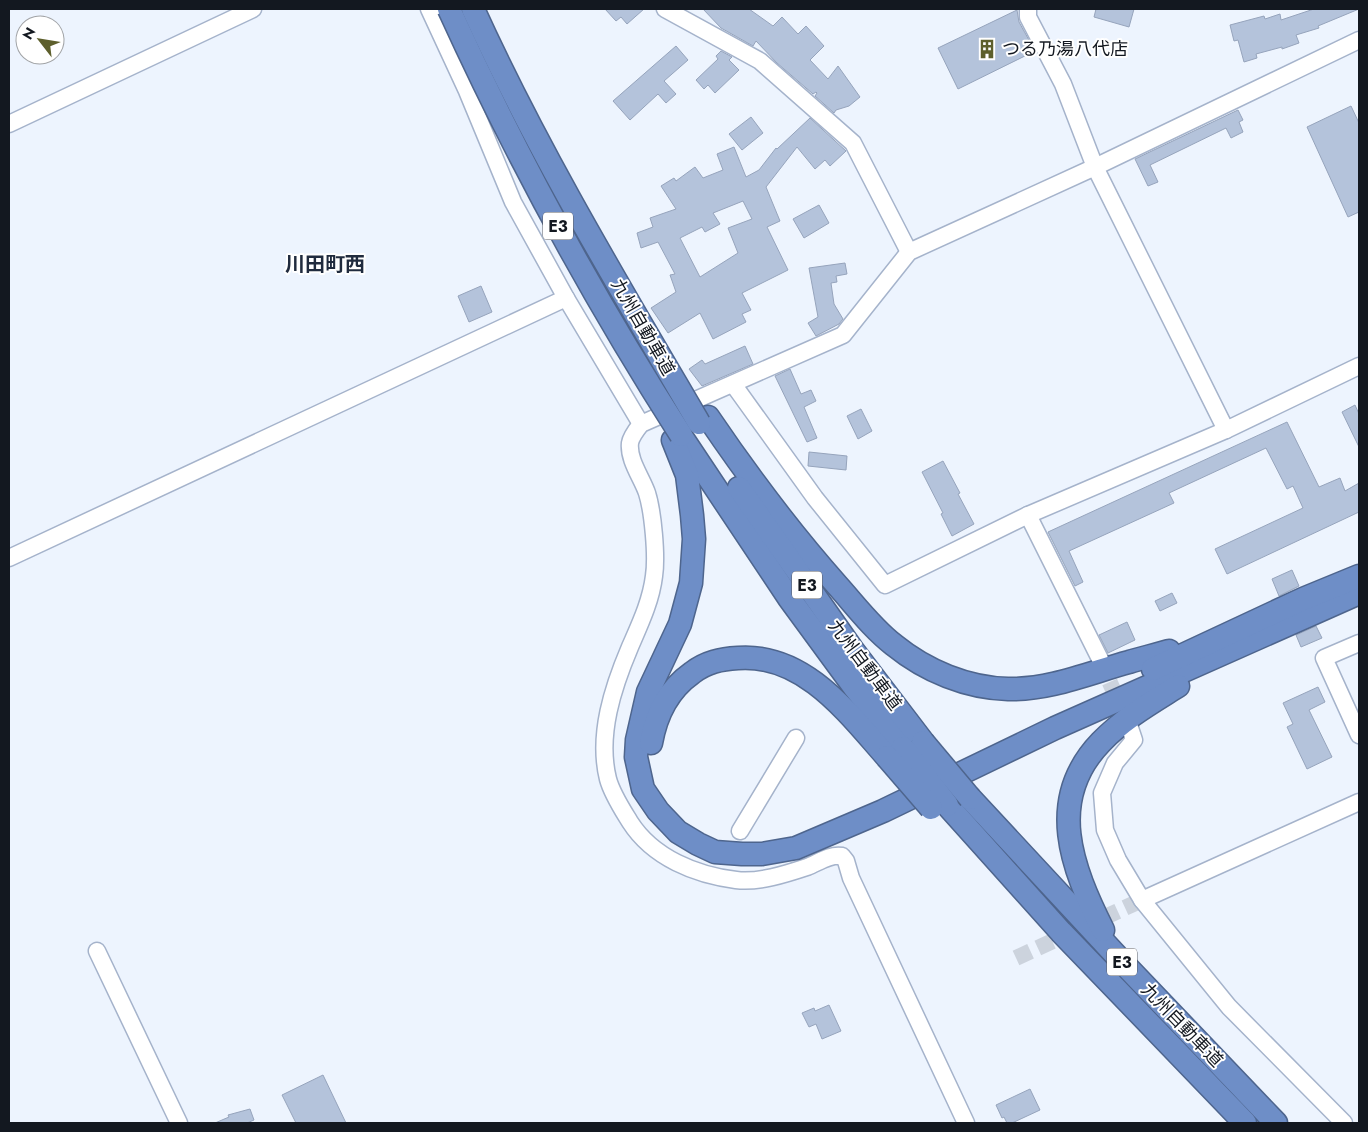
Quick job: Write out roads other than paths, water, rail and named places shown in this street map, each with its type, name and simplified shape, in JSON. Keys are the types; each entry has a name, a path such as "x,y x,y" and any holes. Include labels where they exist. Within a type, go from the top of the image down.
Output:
{"highway":[{"name":"九州自動車道","path":"449,9 517,148 588,282 677,438 855,688 904,749 970,798 1126,966 1276,1123"},
{"name":"九州自動車道","path":"473,9 537,138 608,268 704,420 723,464 852,648 904,749 940,807 1245,1123"},
{"path":"704,420 829,576 872,625 894,645 916,661 941,674 982,687 1009,689 1037,687 1066,682 1129,662 1218,638"},
{"path":"677,438 687,475 692,515 694,539 691,582 680,624 648,692 637,740 636,757 643,789 658,811 678,832 715,852 762,854 796,848 883,811 1055,728 1359,593"},
{"path":"904,749 797,672 772,660 750,657 712,662 695,670 681,681 660,709 652,736 650,753 655,778 664,797 678,813 697,829 724,838 760,840 802,830 1302,598 1359,576"},
{"path":"1126,966 1106,936 1092,909 1070,850 1068,828 1070,801 1077,777 1088,757 1100,742 1132,716 1240,647"}],"street":[{"path":"9,124 253,9"},
{"path":"429,9 467,91 514,202 566,298 641,424"},
{"path":"665,9 760,60 852,143 909,252"},
{"path":"1028,9 1028,17 1063,84 1095,166 1226,430"},
{"path":"966,1123 842,856 835,855 806,867 765,878 739,880 712,876 692,870 648,844 635,830 619,804 608,780 604,757 604,735 617,680 644,616 654,576 655,546 648,494 630,451 630,442 641,424 843,335 909,252 1359,40"},
{"path":"9,558 566,298"},
{"path":"733,384 815,498 885,586 1028,515 1226,430 1359,366"},
{"path":"1028,515 1100,659"},
{"path":"1359,642 1324,658 1359,735"},
{"path":"1130,728 1134,740 1115,763 1102,793 1105,830 1118,860 1142,900 1228,1007 1344,1123"},
{"path":"740,831 796,738"},
{"path":"1142,900 1359,802"},
{"path":"712,876 721,861"},
{"path":"97,950 179,1123"}],"tunnel":[{"path":"1100,660 1122,710"},
{"path":"1016,958 1142,900"}],"place":[{"name":"つる乃湯八代店","path":"987,49"}],"district":[{"name":"川田町西","path":"325,264"}]}
